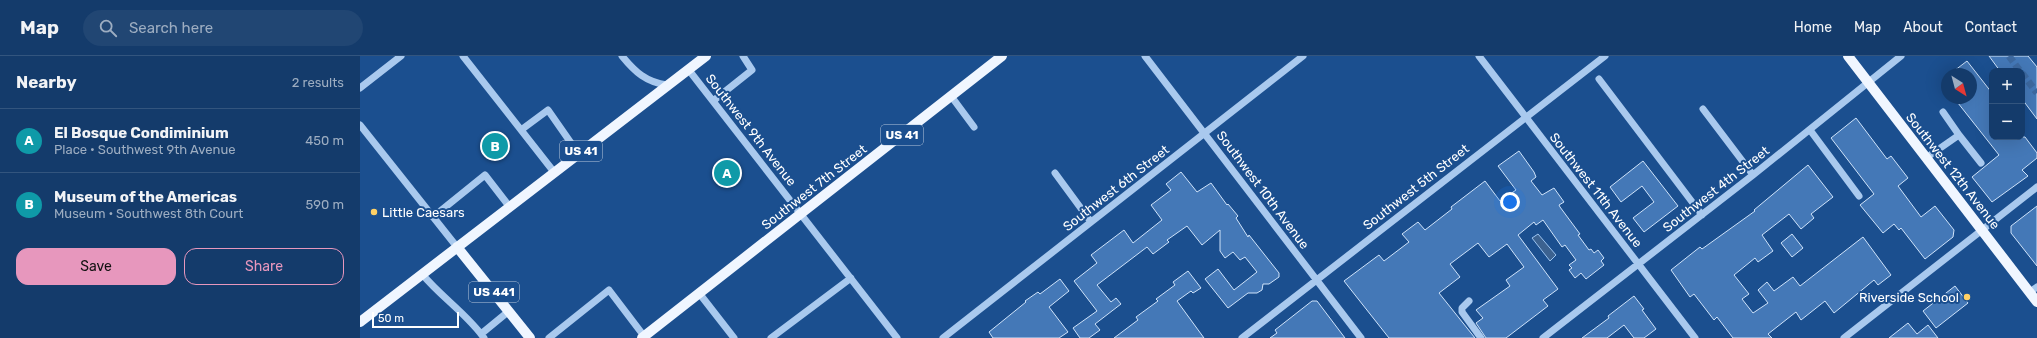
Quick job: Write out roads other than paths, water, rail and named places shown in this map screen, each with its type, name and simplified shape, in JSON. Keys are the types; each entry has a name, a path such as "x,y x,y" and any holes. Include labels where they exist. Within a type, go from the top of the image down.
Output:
{"main road":[{"name":"US 41","path":"360,322 706,56"},
{"name":"Southwest 7th Street","path":"643,337 1002,56"},
{"name":"Southwest 12th Avenue","path":"1848,56 1982,231 2033,290 2037,302"},
{"name":"US 441","path":"457,247 530,338"}],"street":[{"path":"360,88 402,56"},
{"path":"463,56 554,172"},
{"path":"622,56 640,76 657,84 667,85"},
{"path":"713,101 752,70 743,56"},
{"name":"Southwest 10th Avenue","path":"1145,56 1361,338"},
{"name":"Southwest 6th Street","path":"943,338 1303,56"},
{"name":"Southwest 11th Avenue","path":"1479,56 1695,338"},
{"name":"Southwest 5th Street","path":"1242,338 1606,56"},
{"name":"Southwest 4th Street","path":"1543,338 1753,175 1901,56"},
{"name":"Southwest 9th Avenue","path":"688,69 802,213 898,338"},
{"path":"1599,79 1702,215"},
{"path":"951,96 974,127"},
{"path":"1703,109 1753,175"},
{"path":"521,130 548,110 578,153"},
{"path":"1943,112 1981,163"},
{"path":"360,124 457,247"},
{"path":"1810,130 1859,196"},
{"path":"1926,158 1959,135"},
{"path":"1054,173 1091,222"},
{"path":"433,217 485,175 509,206"},
{"path":"1844,338 2037,187"},
{"path":"422,274 436,291 482,336 509,311"},
{"path":"771,338 851,278"},
{"path":"549,338 610,290 643,337"},
{"path":"699,293 734,338"},
{"path":"1469,301 1462,308 1462,312 1481,338"}],"water":[{"path":"1538,234 1556,255 1550,261 1532,238"}],"tunnel":[{"path":"2009,56 2018,68"},
{"path":"2025,77 2037,93"}],"place":[{"name":"Museum of the Americas","path":"495,146"},
{"name":"El Bosque Condiminium","path":"727,173"},
{"name":"Little Caesars","path":"374,212"},
{"name":"Riverside School","path":"1967,297"}]}
